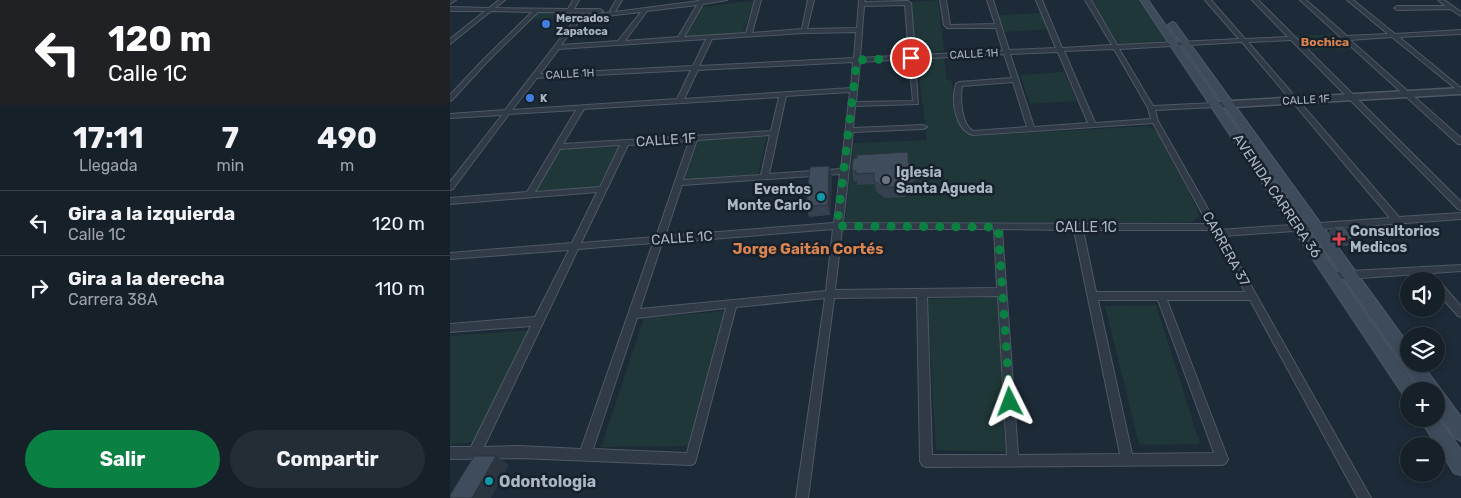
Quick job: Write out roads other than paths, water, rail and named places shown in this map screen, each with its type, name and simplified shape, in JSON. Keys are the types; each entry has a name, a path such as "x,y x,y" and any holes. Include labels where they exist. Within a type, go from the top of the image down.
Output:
{"main road":[{"name":"AVENIDA CARRERA 36","path":"1144,0 1180,44"},
{"name":"AVENIDA CARRERA 36","path":"1154,0 1180,44 1222,105 1298,227 1404,382"},
{"name":"AVENIDA CARRERA 36","path":"1222,105 1315,226 1400,345"},
{"path":"1445,410 1461,432"},
{"path":"1434,427 1461,466"}],"street":[{"path":"450,42 502,0"},
{"path":"570,11 576,0"},
{"path":"613,11 619,0"},
{"path":"659,8 662,0"},
{"path":"450,187 579,18 703,1 724,0"},
{"path":"748,35 758,0"},
{"path":"804,31 812,0"},
{"path":"942,0 949,27 998,26"},
{"path":"990,0 1031,130"},
{"path":"1039,0 1092,125"},
{"name":"CARRERA 37","path":"1088,0 1114,48 1151,108 1155,121 1365,498"},
{"path":"1208,0 1296,100 1396,220"},
{"path":"1255,0 1461,207"},
{"path":"1303,0 1461,142"},
{"path":"1350,0 1396,35 1461,91"},
{"path":"1441,0 1461,14"},
{"path":"679,40 703,1"},
{"path":"802,498 845,171 862,2 908,3 916,103 853,104"},
{"path":"1396,8 1451,7"},
{"path":"450,9 627,12"},
{"path":"450,98 537,10"},
{"path":"620,43 645,10"},
{"path":"557,47 804,31 859,30"},
{"path":"1346,38 1461,32"},
{"path":"680,102 709,38"},
{"name":"CALLE 1H","path":"534,76 1294,38"},
{"path":"1015,80 959,84 957,88 958,102 964,127 973,133 1155,121"},
{"path":"450,116 854,90"},
{"name":"CALLE 1F","path":"1151,108 1461,91"},
{"path":"764,177 782,95"},
{"path":"529,195 581,108"},
{"path":"849,130 922,127"},
{"name":"CALLE 1F","path":"557,147 774,133"},
{"path":"585,454 694,138"},
{"path":"475,452 624,143"},
{"path":"678,183 845,171"},
{"path":"450,201 602,189"},
{"name":"CALLE 1C","path":"450,256 837,226 1078,227 1216,230 1298,227 1461,216"},
{"path":"998,227 1014,460"},
{"path":"1078,227 1127,460"},
{"path":"1332,276 1461,268"},
{"path":"922,292 926,461 1222,460 1161,296"},
{"path":"633,314 830,294 1003,292"},
{"path":"1445,294 1461,313"},
{"path":"1094,296 1252,296"},
{"path":"450,453 585,454 691,459 732,304"},
{"path":"450,328 539,320"}],"place":[{"name":"Mercados Zapatoca","path":"546,24"},
{"name":"K","path":"530,98"},
{"name":"Iglesia Santa Agueda","path":"886,180"},
{"name":"Eventos Monte Carlo","path":"821,197"},
{"name":"Consultorios Medicos","path":"1339,239"},
{"name":"Odontologia","path":"489,481"}],"district":[{"name":"Bochica","path":"1325,42"},
{"name":"Jorge Gaitán Cortés","path":"808,249"}]}
